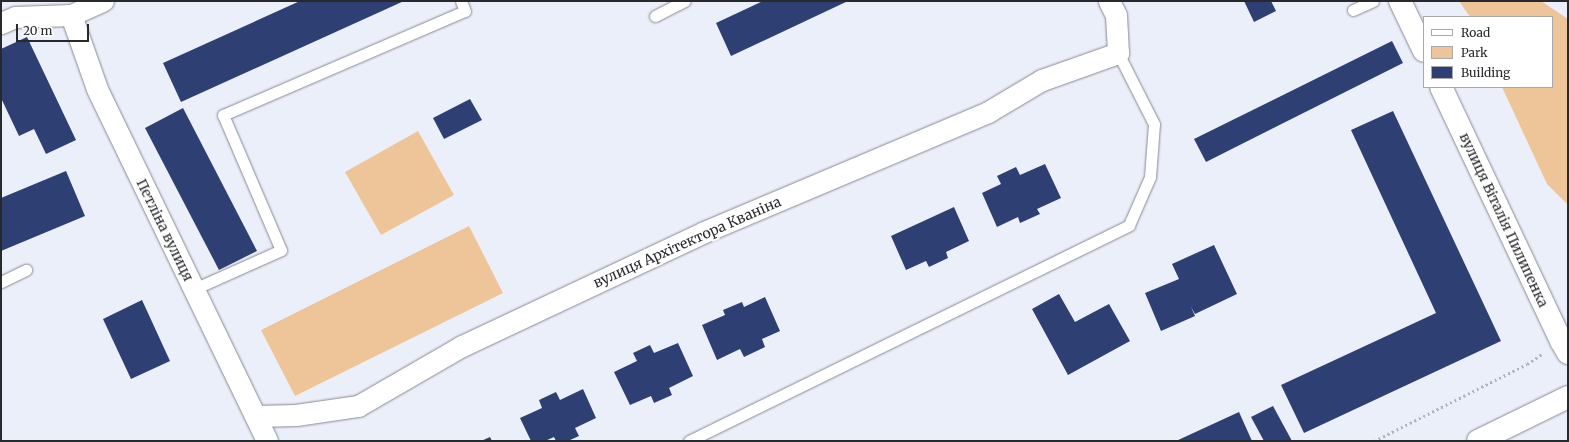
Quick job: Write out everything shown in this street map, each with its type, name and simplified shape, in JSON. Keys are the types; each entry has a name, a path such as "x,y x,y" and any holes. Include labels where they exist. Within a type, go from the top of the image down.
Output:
{"street":[{"path":"1,23 16,16 71,15 103,1"},
{"path":"1109,1 1116,15 1118,53"},
{"path":"1400,1 1423,49"},
{"name":"Петліна вулиця","path":"71,15 97,89 267,441"},
{"name":"вулиця Архітектора Кваніна","path":"256,416 296,415 358,406 462,346 704,232 988,112 1042,80 1118,53"},
{"name":"вулиця Віталія Пилипенка","path":"1441,88 1564,347"},
{"path":"1478,441 1568,396"}],"lane":[{"path":"194,289 281,250 223,115 465,11 460,1"},
{"path":"655,16 684,1"},
{"path":"1353,10 1373,1"},
{"path":"689,441 1129,225 1150,177 1154,124 1118,53"},
{"path":"1,282 26,270"}],"path":[{"path":"1374,441 1564,347"}],"green space":[{"path":"1459,1 1541,1 1568,19 1568,205 1547,184 1502,88 1553,88 1553,16 1469,16"},
{"path":"418,131 454,195 381,235 345,172"},
{"path":"469,226 503,293 295,396 261,330"}],"building":[{"path":"300,1 404,1 181,102 163,63"},
{"path":"763,1 848,1 731,56 716,23"},
{"path":"1244,1 1271,1 1276,11 1254,22"},
{"path":"27,37 76,140 46,154 34,129 19,136 1,98 1,49"},
{"path":"1392,41 1403,63 1206,162 1194,139"},
{"path":"470,99 482,120 444,139 433,118"},
{"path":"183,108 257,251 219,270 145,128"},
{"path":"1393,111 1501,341 1304,433 1281,385 1436,313 1351,130"},
{"path":"1045,164 1061,198 1037,209 1040,214 1020,223 1018,217 997,227 982,193 1001,184 997,176 1016,167 1020,175"},
{"path":"66,171 85,216 1,251 1,198"},
{"path":"954,207 969,241 946,252 948,258 929,267 926,261 906,270 891,236"},
{"path":"1214,245 1237,294 1195,314 1191,307 1195,316 1161,331 1145,293 1179,279 1172,264"},
{"path":"1059,294 1075,322 1109,304 1130,341 1068,375 1032,309"},
{"path":"765,297 780,331 762,339 765,347 744,357 740,349 717,360 702,325 725,315 723,310 742,302 744,307"},
{"path":"142,300 170,361 131,379 103,319"},
{"path":"678,343 693,376 669,388 672,395 654,403 651,396 630,405 614,372 637,361 633,353 650,345 654,353"},
{"path":"583,389 596,418 575,428 579,436 568,441 556,441 554,437 545,441 531,441 520,418 542,408 539,400 556,392 560,400"},
{"path":"1273,406 1292,441 1264,441 1251,417"},
{"path":"1239,412 1252,441 1176,441"},
{"path":"490,437 492,441 481,441"}]}
